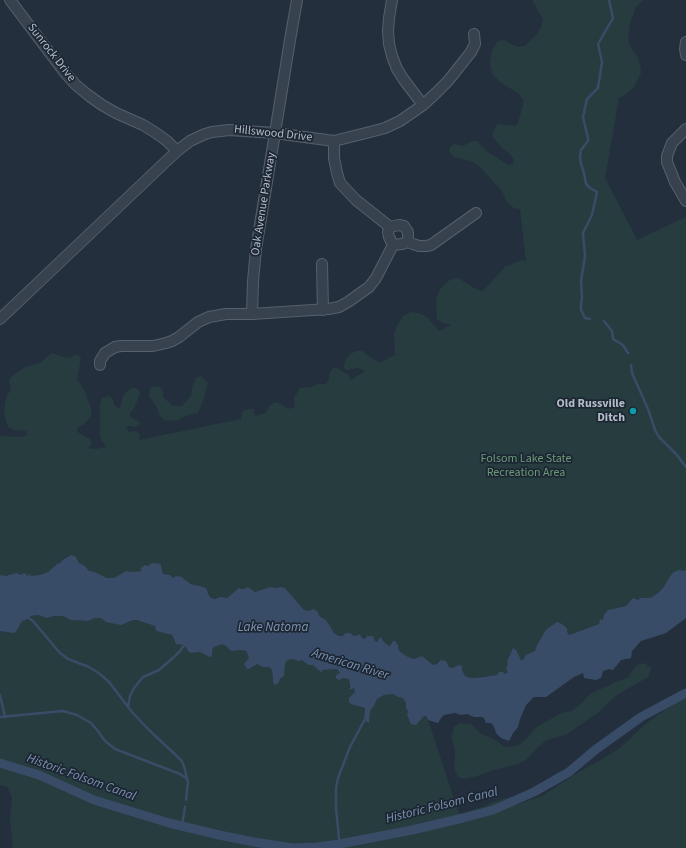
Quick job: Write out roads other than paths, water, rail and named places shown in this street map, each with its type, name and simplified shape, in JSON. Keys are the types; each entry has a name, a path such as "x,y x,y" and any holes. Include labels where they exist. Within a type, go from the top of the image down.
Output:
{"street":[{"name":"Sunrock Drive","path":"10,0 64,73 76,85 102,105 156,132 177,151"},
{"name":"Oak Avenue Parkway","path":"252,314 256,249 297,0"},
{"path":"392,0 388,31 392,56 397,69 423,105"},
{"name":"Hillswood Drive","path":"0,319 177,151 197,137 220,130 237,130 275,133 334,141 385,128 400,121 423,105 448,81 471,52 474,44 474,34"},
{"path":"686,42 686,55"},
{"path":"686,129 672,143 667,156 667,162 675,182 686,201"},
{"path":"334,141 336,173 340,183 356,200 390,227"},
{"path":"393,245 408,242 419,246 431,245 476,213"},
{"path":"390,227 399,225 404,226 408,232 408,242"},
{"path":"100,365 100,361 104,354 115,347 153,346 166,343 179,337 198,322 209,317 226,314 323,310 338,307 348,302 369,287 376,278 393,245 388,232 390,227"},
{"path":"322,264 323,310"}],"water":[{"name":"Lake Natoma","path":"71,555 76,557 79,563 85,566 89,571 95,572 107,578 114,578 126,571 142,571 140,568 144,565 149,566 150,564 154,563 160,564 163,574 170,575 173,578 176,576 182,577 191,584 206,588 211,598 215,599 220,597 227,598 239,588 244,589 248,587 255,592 270,587 285,588 304,610 309,611 313,609 318,612 319,616 326,620 334,633 339,636 346,633 350,633 354,636 360,634 362,638 365,639 367,636 373,636 377,642 381,637 389,646 393,641 395,641 398,645 399,651 408,657 414,659 422,656 434,665 441,660 446,661 449,667 452,668 459,665 462,666 465,676 471,678 497,675 499,672 503,672 505,674 508,672 506,669 508,664 507,662 513,648 516,650 521,660 523,660 526,655 535,651 546,630 557,622 567,628 569,635 599,624 600,619 603,620 604,615 608,610 626,606 633,598 638,600 641,598 650,598 657,594 663,588 671,575 679,570 686,570 686,618 666,633 641,641 632,651 631,658 621,660 613,670 609,669 603,671 601,678 596,680 584,678 583,673 574,677 546,697 534,697 526,705 518,727 509,741 501,738 496,733 491,723 486,723 484,718 474,717 467,714 461,715 455,713 444,715 438,723 428,720 426,716 424,716 416,725 411,724 407,715 408,711 406,709 406,703 403,698 393,694 384,695 377,699 370,711 369,723 364,719 365,708 349,702 349,698 355,692 354,688 349,690 349,679 343,678 339,680 336,678 336,675 340,673 337,669 322,670 322,673 313,665 309,665 302,660 288,660 285,663 284,676 276,685 273,682 272,670 269,667 263,667 257,664 247,669 244,664 249,658 246,651 231,651 222,644 214,647 212,650 212,656 210,657 200,652 191,653 184,645 176,644 172,635 156,631 155,626 137,620 121,625 106,622 101,618 95,618 88,621 71,620 63,616 47,618 38,615 31,616 22,621 14,633 0,631 0,575 7,576 17,573 20,575 25,573 27,576 30,574 31,576 40,575 48,572 58,563 59,564"}],"waterway":[{"path":"590,319 585,318 581,310 581,281 585,256 583,233 592,215 597,192 586,184 580,157 581,150 588,141 583,117 587,99 598,88 602,62 598,44 613,18 609,0"},
{"path":"604,321 612,331 613,339 623,345 628,353"},
{"path":"631,365 632,373 648,409 655,430 659,437 677,455 686,467"},
{"path":"27,617 33,621 59,652 68,659 89,667 109,682 132,712 181,760 187,779"},
{"path":"128,707 130,696 134,688 143,677 159,670 175,656 185,644"},
{"name":"Historic Folsom Canal","path":"0,763 39,775 94,800 169,823 254,842 293,848 317,847 412,830 493,810 534,792 569,772 595,750 641,717 686,693"},
{"path":"0,695 5,717"},
{"path":"0,717 63,711 77,715 91,723 105,741 115,749 180,774 187,779 186,800"},
{"path":"340,848 336,808 336,788 338,778 350,747 365,719"},
{"path":"182,826 185,807"}],"place":[{"name":"Old Russville Ditch","path":"633,411"}],"park label":[{"name":"Folsom Lake State Recreation Area","path":"526,466"}],"water label":[{"name":"American River","path":"350,665"}]}
